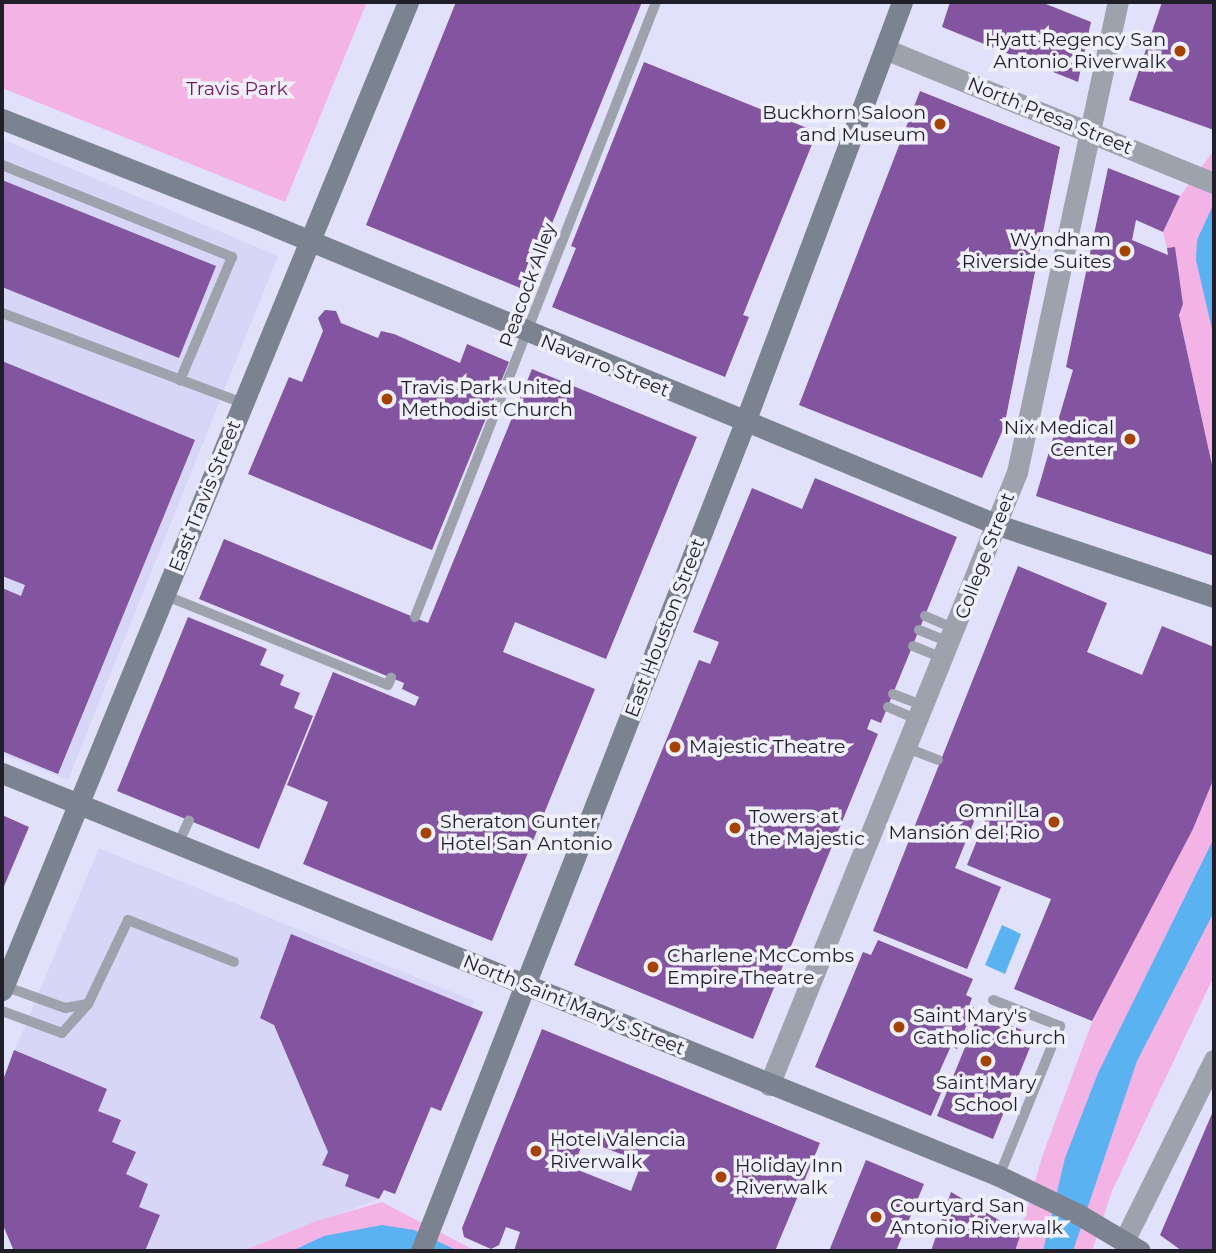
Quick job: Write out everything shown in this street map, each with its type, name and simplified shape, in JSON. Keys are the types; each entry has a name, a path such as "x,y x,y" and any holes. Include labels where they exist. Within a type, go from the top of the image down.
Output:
{"main road":[{"name":"East Travis Street","path":"3,988 408,2"},
{"name":"East Houston Street","path":"421,1251 745,422 902,2"},
{"name":"Navarro Street","path":"2,119 309,241 527,334 998,525 1214,597"},
{"name":"North Saint Mary's Street","path":"2,773 999,1176 1103,1228 1132,1246"}],"street":[{"name":"College Street","path":"769,1085 998,525 1030,424 1118,2"},
{"name":"North Presa Street","path":"885,50 1208,180"},
{"path":"1132,1246 1214,1060"}],"lane":[{"name":"Peacock Alley","path":"415,617 656,2"},
{"path":"2,165 232,257 180,380"},
{"path":"2,313 243,403"},
{"path":"164,595 389,681"},
{"path":"925,616 950,643"},
{"path":"919,630 950,643"},
{"path":"913,646 950,643"},
{"path":"893,694 922,713"},
{"path":"888,707 922,713"},
{"path":"907,748 938,760"},
{"path":"178,844 189,820"},
{"path":"2,1010 62,1034 88,1004 128,920 234,962"},
{"path":"3,988 65,1009 88,1004"},
{"path":"993,1000 1060,1026 999,1176"}],"shaded area":[{"path":"2,139 278,256 68,780 2,754"},
{"path":"99,848 474,1001 395,1194 384,1190 379,1199 243,1251 14,1251 2,1222 2,1081"}],"green space":[{"name":"Travis Park","path":"2,2 367,2 285,202 2,88"},
{"path":"1214,150 1214,474 1179,315 1183,304 1175,248 1167,248 1163,232 1180,196"},
{"path":"1214,778 1214,976 1112,1191 1092,1251 1015,1251 1042,1157 1102,995 1193,829"},
{"path":"382,1202 476,1251 243,1251 316,1221"}],"water":[{"path":"1214,203 1214,338 1196,260 1197,240"},
{"path":"1214,838 1214,912 1137,1061 1073,1251 1043,1251 1065,1158 1098,1073"},
{"path":"1002,925 1021,934 1005,974 985,965"},
{"path":"382,1225 414,1230 458,1251 292,1251 324,1236"}],"building":[{"path":"456,2 642,2 525,290 366,225"},
{"path":"950,2 1041,2 1091,22 1078,82 942,27"},
{"name":"Hyatt Regency San Antonio Riverwalk","path":"1162,2 1214,2 1214,130 1129,100"},
{"path":"644,62 817,132 743,315 749,317 725,377 552,307 576,248 571,246"},
{"path":"920,91 1060,147 1004,427 982,478 799,405"},
{"path":"1108,168 1180,196 1163,232 1136,220 1132,240 1168,255 1167,248 1175,247 1183,304 1179,315 1214,474 1214,556 1036,496 1073,370 1066,367"},
{"path":"2,180 216,266 179,358 2,287"},
{"name":"Travis Park United Methodist Church","path":"325,310 336,311 341,323 378,338 381,331 394,334 460,363 467,344 509,362 432,550 248,474 289,377 302,382 323,331 318,318"},
{"path":"2,361 195,440 58,774 2,751 2,588 21,596 25,585 2,576"},
{"path":"532,369 697,437 606,659 515,622 503,652 595,689 492,941 303,864 328,802 287,785 333,672 415,706 419,697 402,689 404,683 199,599 224,539 428,623"},
{"path":"815,478 957,537 881,723 871,719 867,729 878,734 753,1039 574,965 699,660 710,664 719,642 693,632 752,488 802,509"},
{"path":"1018,566 1107,603 1087,652 1142,675 1162,626 1214,647 1214,778 1193,829 1092,1021 1014,989 1051,899 967,865 986,818 977,814 955,868 1001,887 967,969 873,931"},
{"path":"188,617 267,649 260,665 284,675 280,685 300,693 294,708 313,716 259,849 117,791"},
{"path":"2,815 29,827 2,891"},
{"path":"291,934 483,1012 441,1111 431,1107 395,1194 384,1190 379,1199 345,1186 349,1175 322,1165 328,1152 274,1025 260,1018"},
{"name":"Saint Mary's Catholic Church","path":"878,940 973,979 966,995 972,998 969,1006 974,1007 957,1049 951,1046 938,1075 947,1079 931,1116 815,1067 863,952 871,955"},
{"path":"979,1013 1035,1035 993,1139 937,1116"},
{"path":"542,1029 820,1143 775,1251 514,1251 520,1232 506,1227 499,1245 491,1249 464,1237 462,1228","holes":["584,1140 642,1162 631,1191 573,1168"]},
{"path":"14,1050 107,1089 98,1111 121,1120 112,1142 136,1152 126,1174 148,1184 139,1207 160,1215 145,1251 14,1251 2,1223 2,1083"},
{"path":"1214,1109 1214,1251 1182,1251 1160,1235"},
{"name":"Courtyard San Antonio Riverwalk","path":"866,1160 924,1184 896,1251 829,1251"},
{"path":"951,1192 1021,1233 1015,1251 931,1251"}],"place":[{"name":"Hyatt Regency San Antonio Riverwalk","path":"1180,51"},
{"name":"Buckhorn Saloon and Museum","path":"940,124"},
{"name":"Wyndham Riverside Suites","path":"1125,251"},
{"name":"Travis Park United Methodist Church","path":"387,399"},
{"name":"Nix Medical Center","path":"1130,439"},
{"name":"Majestic Theatre","path":"675,747"},
{"name":"Omni La Mansión del Rio","path":"1054,822"},
{"name":"Towers at the Majestic","path":"735,828"},
{"name":"Sheraton Gunter Hotel San Antonio","path":"426,833"},
{"name":"Charlene McCombs Empire Theatre","path":"653,967"},
{"name":"Saint Mary's Catholic Church","path":"899,1027"},
{"name":"Saint Mary School","path":"986,1061"},
{"name":"Hotel Valencia Riverwalk","path":"536,1151"},
{"name":"Holiday Inn Riverwalk","path":"721,1177"},
{"name":"Courtyard San Antonio Riverwalk","path":"876,1217"}]}
